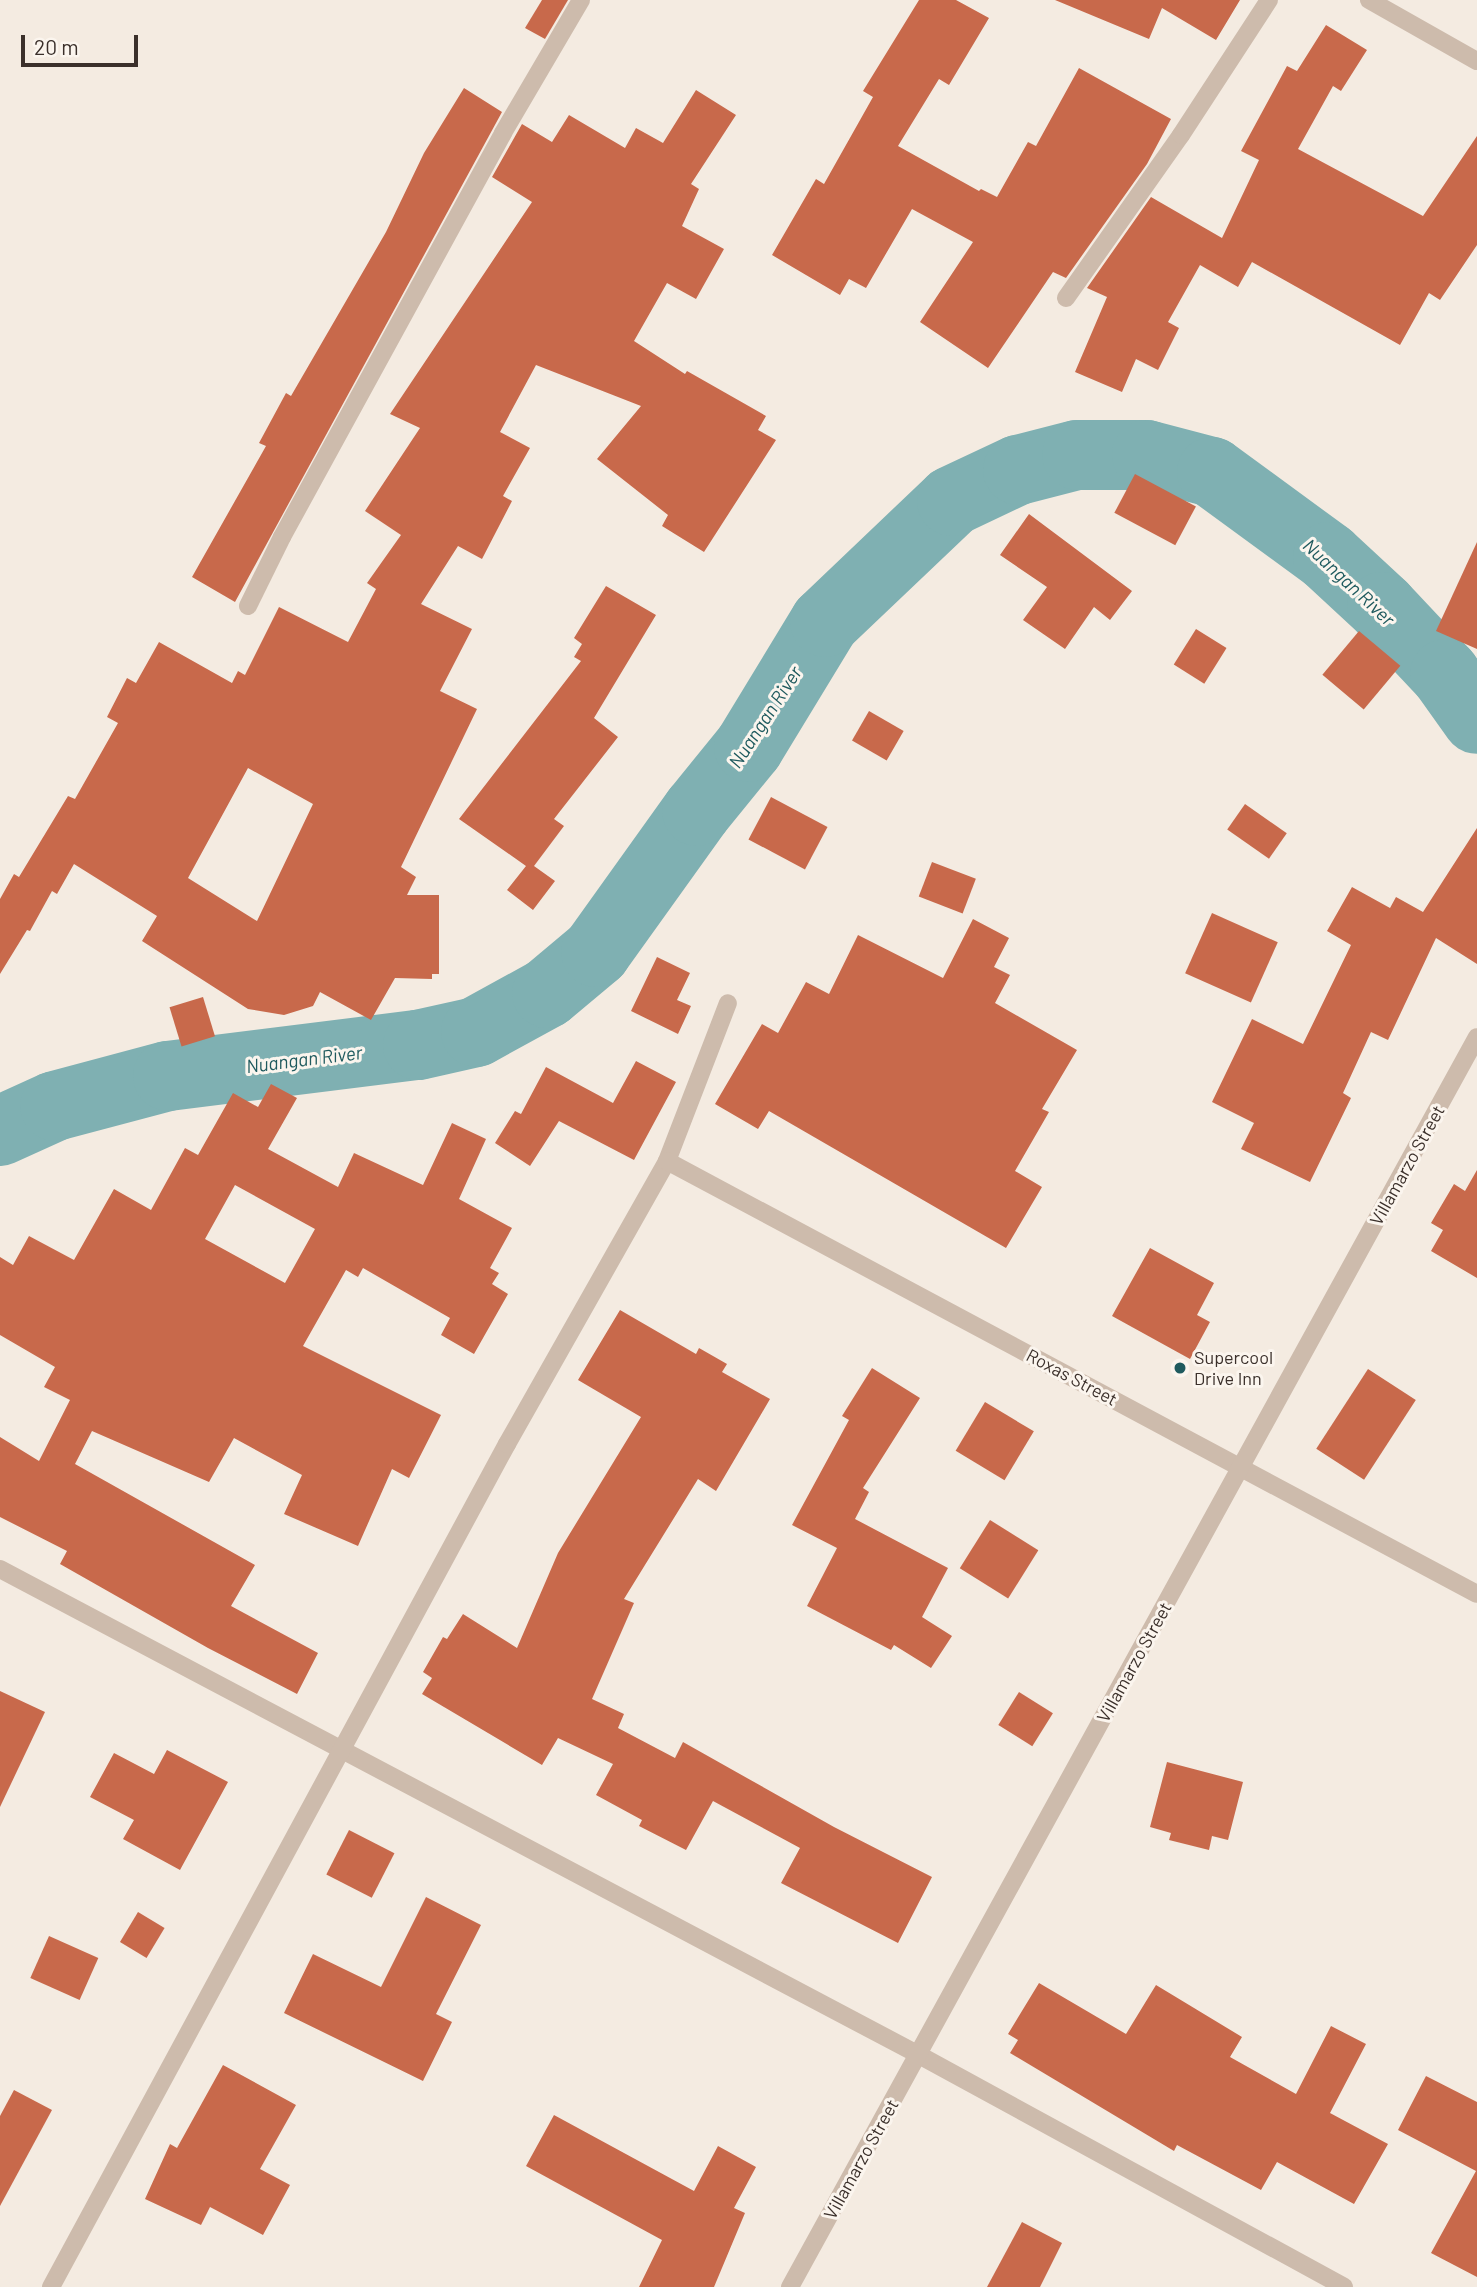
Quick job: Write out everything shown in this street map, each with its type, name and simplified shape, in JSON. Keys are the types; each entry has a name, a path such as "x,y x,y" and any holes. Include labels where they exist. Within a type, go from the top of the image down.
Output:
{"street":[{"path":"248,606 282,537 503,133 581,0"},
{"path":"1066,298 1181,135 1269,0"},
{"path":"1369,0 1477,61"},
{"path":"51,2287 507,1444 667,1161 729,1003"},
{"name":"Villamarzo Street","path":"790,2287 1477,1037"},
{"name":"Roxas Street","path":"667,1161 1477,1594"},
{"path":"0,1569 919,2055 1345,2287"}],"building":[{"path":"542,0 568,0 545,39 525,28"},
{"path":"919,0 956,0 989,18 949,85 939,79 898,146 979,191 981,189 997,197 1028,142 1036,146 1079,68 1171,119 1147,164 1066,278 1053,272 988,368 920,322 973,242 912,209 866,288 849,279 840,295 772,255 816,179 824,184 873,97 863,91"},
{"path":"1055,0 1240,0 1216,40 1162,8 1149,39"},
{"path":"1326,25 1367,50 1341,91 1333,86 1298,149 1423,216 1477,136 1477,245 1440,300 1429,293 1400,345 1252,262 1238,287 1200,265 1168,322 1179,328 1158,370 1136,359 1122,392 1075,372 1107,297 1087,288 1151,197 1222,238 1259,160 1241,151 1287,66 1297,71"},
{"path":"464,88 502,112 235,602 192,577 266,446 259,443 286,393 291,396 386,232 424,153"},
{"path":"696,90 736,115 691,184 699,189 682,226 724,249 696,299 667,283 634,341 685,374 687,371 766,416 758,430 776,440 704,552 662,526 668,515 597,459 641,406 536,365 500,432 530,448 503,496 512,501 482,559 458,546 421,604 472,629 440,691 477,709 401,867 416,877 407,895 439,895 439,974 432,974 432,979 395,978 371,1020 320,992 313,1006 284,1015 248,1009 142,941 157,916 74,864 57,894 52,891 30,931 27,930 0,974 0,899 14,874 19,877 68,796 75,799 118,723 107,717 127,678 136,683 159,642 232,683 238,671 245,675 279,607 348,642 376,589 367,583 401,535 365,511 420,428 390,414 532,202 492,177 522,124 552,142 569,115 625,148 636,128 663,143","holes":["248,768 313,804 257,921 188,878"]},
{"path":"1135,474 1196,506 1175,545 1114,513"},
{"path":"1029,514 1132,591 1110,620 1094,607 1065,649 1023,620 1047,587 1000,555"},
{"path":"1477,542 1477,649 1436,631"},
{"path":"606,586 656,615 594,718 618,737 554,819 564,826 534,866 555,881 533,910 507,890 526,866 459,819 581,661 574,657 582,644 574,638"},
{"path":"1196,629 1227,648 1204,684 1174,665"},
{"path":"1359,631 1400,666 1364,709 1322,675"},
{"path":"869,711 904,731 887,760 852,740"},
{"path":"771,797 828,827 805,869 748,839"},
{"path":"1245,804 1287,833 1269,859 1227,829"},
{"path":"1477,828 1477,964 1436,938 1388,1040 1371,1032 1343,1093 1351,1098 1310,1182 1241,1149 1254,1123 1212,1102 1252,1019 1303,1044 1351,945 1327,931 1352,887 1390,908 1396,897 1423,912"},
{"path":"932,862 976,879 963,913 919,897"},
{"path":"1212,913 1278,942 1251,1003 1185,973"},
{"path":"973,919 1009,938 994,967 1010,975 995,1003 1077,1050 1042,1109 1049,1112 1015,1171 1042,1187 1006,1248 769,1111 758,1129 715,1104 762,1024 778,1033 806,982 829,994 858,935 943,978"},
{"path":"657,957 690,973 677,1000 691,1006 678,1034 631,1011"},
{"path":"203,997 215,1036 182,1046 170,1007"},
{"path":"636,1061 676,1082 634,1160 559,1121 530,1166 495,1143 515,1111 521,1114 546,1067 613,1103"},
{"path":"271,1084 297,1098 268,1149 338,1187 354,1153 423,1185 452,1123 486,1139 459,1199 512,1228 490,1268 499,1273 492,1284 508,1294 474,1354 441,1335 450,1318 363,1268 358,1277 346,1270 303,1346 441,1415 409,1478 392,1469 358,1546 284,1514 302,1475 234,1438 209,1482 92,1431 75,1464 255,1565 231,1606 318,1653 297,1694 208,1648 60,1564 67,1551 0,1517 0,1437 39,1461 70,1400 44,1387 55,1367 0,1335 0,1257 13,1265 29,1236 74,1260 114,1189 151,1210 185,1148 198,1155 233,1093 258,1107","holes":["235,1185 315,1229 285,1283 205,1239"]},
{"path":"1477,1170 1477,1278 1431,1251 1443,1230 1431,1223 1454,1184 1465,1191"},
{"path":"1150,1248 1214,1283 1197,1315 1210,1322 1190,1359 1112,1316"},
{"path":"620,1310 696,1354 699,1348 727,1364 722,1372 770,1399 716,1491 698,1479 624,1599 634,1603 592,1699 624,1714 618,1728 675,1758 683,1742 834,1827 932,1877 898,1943 781,1883 800,1848 713,1801 686,1850 639,1826 642,1820 596,1795 613,1764 558,1738 542,1765 422,1694 432,1678 423,1672 443,1637 447,1639 463,1614 517,1648 558,1553 641,1417 578,1380"},
{"path":"872,1368 920,1398 863,1488 869,1492 855,1519 948,1568 922,1617 952,1636 931,1668 894,1645 891,1650 807,1606 837,1548 792,1525 849,1420 842,1416"},
{"path":"1368,1369 1416,1400 1364,1480 1316,1449"},
{"path":"985,1402 1034,1431 1005,1480 956,1451"},
{"path":"990,1520 1038,1550 1008,1599 960,1568"},
{"path":"0,1691 45,1712 0,1807"},
{"path":"1019,1692 1053,1713 1032,1746 998,1725"},
{"path":"167,1750 228,1782 180,1870 123,1839 134,1820 90,1797 114,1753 154,1774"},
{"path":"1167,1762 1243,1782 1228,1840 1212,1836 1209,1850 1169,1840 1171,1833 1150,1827"},
{"path":"349,1830 394,1853 372,1898 326,1875"},
{"path":"426,1897 481,1925 436,2014 452,2022 423,2081 284,2013 313,1954 381,1987"},
{"path":"138,1912 165,1928 147,1958 120,1942"},
{"path":"49,1936 98,1958 80,2000 30,1978"},
{"path":"1039,1983 1126,2034 1156,1985 1242,2037 1230,2057 1296,2094 1331,2026 1366,2044 1330,2113 1388,2144 1354,2204 1277,2162 1261,2190 1177,2145 1174,2151 1010,2053 1018,2040 1008,2034"},
{"path":"223,2065 296,2105 260,2169 290,2185 263,2235 210,2207 201,2225 145,2199 170,2144 177,2148"},
{"path":"1426,2076 1477,2102 1477,2277 1431,2253 1476,2171 1398,2130"},
{"path":"14,2090 52,2110 0,2206 0,2116"},
{"path":"554,2115 694,2191 718,2146 756,2167 734,2208 745,2213 714,2287 639,2287 662,2240 526,2166"},
{"path":"1022,2222 1062,2243 1040,2287 987,2287"}],"waterway":[{"name":"Nuangan River","path":"0,1131 55,1106 168,1076 418,1045 476,1032 547,993 596,952 697,811 749,747 825,622 952,501 1018,470 1077,455 1147,455 1212,472 1328,557 1382,607 1445,674 1477,719"}],"place":[{"name":"Supercool Drive Inn","path":"1180,1368"}]}
